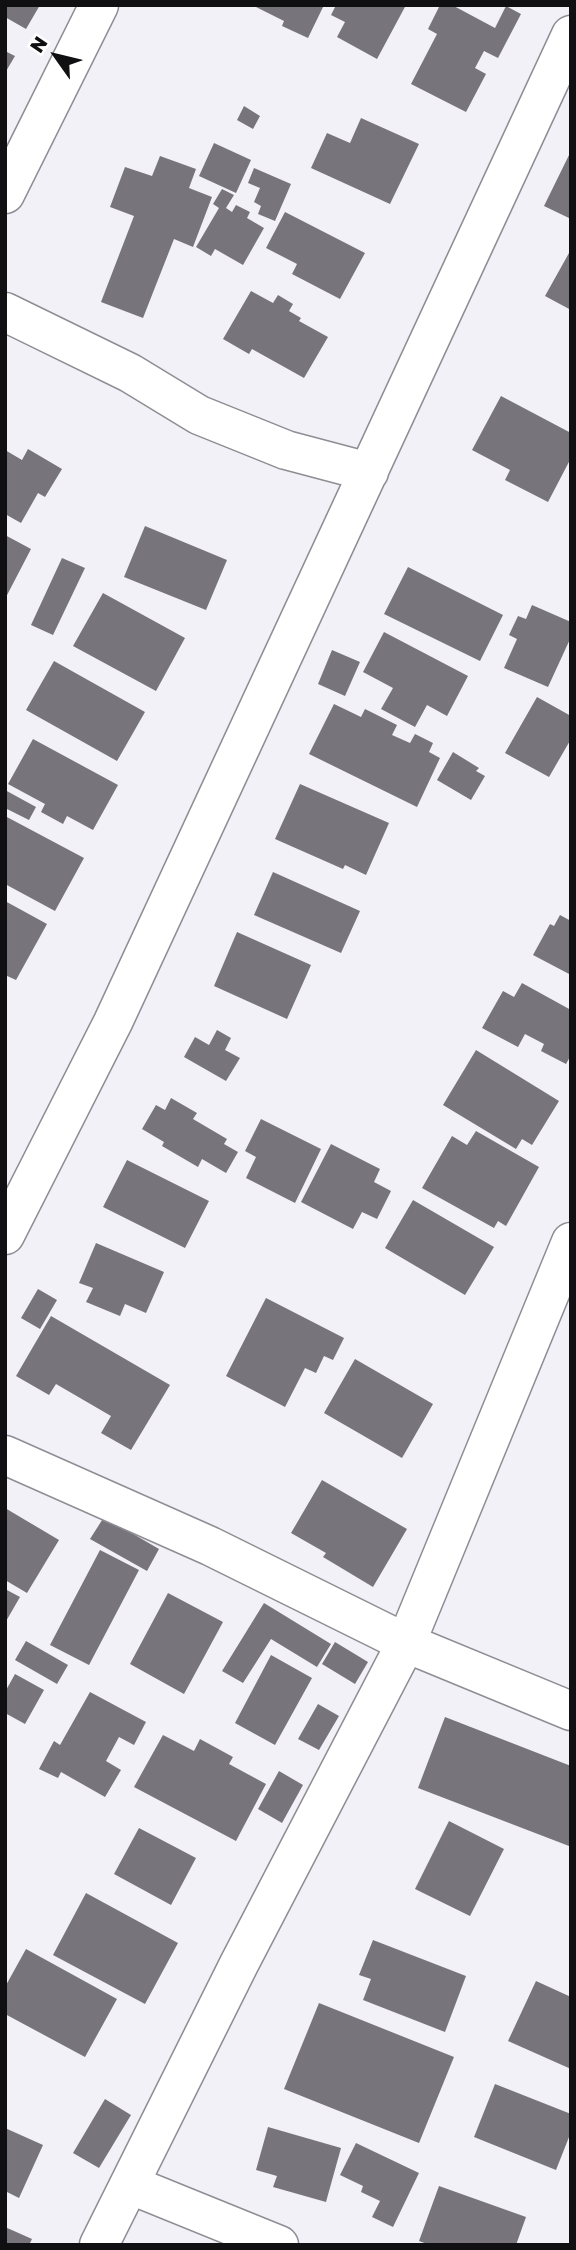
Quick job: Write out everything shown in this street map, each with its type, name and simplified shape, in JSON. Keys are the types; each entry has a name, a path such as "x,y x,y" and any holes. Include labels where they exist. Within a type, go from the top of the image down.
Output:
{"street":[{"path":"5,194 100,5"},
{"path":"5,1236 113,1022 571,34"},
{"path":"5,312 130,373 199,415 286,450 369,472"},
{"path":"99,2245 239,1964 406,1643 571,1242"},
{"path":"5,1455 210,1546 406,1643 571,1711"},
{"path":"131,2185 279,2245"}],"building":[{"path":"5,5 40,5 26,29 5,17"},
{"path":"252,5 324,5 308,38 282,26 284,21"},
{"path":"336,5 406,5 377,59 337,37 345,22 331,15"},
{"path":"440,5 452,5 495,28 506,6 521,14 498,58 484,51 475,68 486,74 466,112 411,84 437,34 428,29"},
{"path":"5,51 15,56 5,73"},
{"path":"244,106 260,116 253,129 237,120"},
{"path":"361,118 419,144 390,204 311,168 327,133 350,143"},
{"path":"214,143 251,160 236,193 199,176"},
{"path":"571,151 571,219 544,206"},
{"path":"160,156 196,169 189,188 212,197 193,247 174,239 143,318 101,302 134,216 110,207 125,167 152,176"},
{"path":"254,168 291,184 275,221 258,214 261,206 254,202 260,188 248,183"},
{"path":"222,189 234,195 226,208 232,212 236,205 250,212 247,218 264,228 243,265 215,249 211,256 196,247 219,208 213,204"},
{"path":"285,212 365,253 340,299 292,274 297,264 266,248"},
{"path":"569,253 571,254 571,310 545,296"},
{"path":"251,291 273,303 278,295 293,304 289,311 301,318 299,321 328,337 304,378 252,349 249,354 223,339"},
{"path":"501,396 571,433 571,458 548,502 505,480 510,470 472,450"},
{"path":"28,449 62,469 45,497 38,493 21,523 5,514 5,450 22,460"},
{"path":"145,526 227,560 206,610 124,577"},
{"path":"5,535 31,549 5,599"},
{"path":"62,558 85,568 53,635 31,625"},
{"path":"408,567 503,615 480,661 384,614"},
{"path":"103,593 185,638 156,691 73,646"},
{"path":"532,605 571,622 571,637 548,687 504,668 517,639 509,635 518,616 526,619"},
{"path":"384,632 468,676 447,716 427,705 415,727 381,709 393,688 363,672"},
{"path":"332,650 360,662 345,696 318,684"},
{"path":"54,661 145,712 117,761 26,710"},
{"path":"537,697 571,716 571,739 549,777 505,753"},
{"path":"334,704 361,717 365,709 397,725 392,735 410,743 415,734 433,743 429,752 440,758 417,807 309,754"},
{"path":"33,739 118,785 93,830 67,816 63,824 41,812 45,804 8,784"},
{"path":"453,752 479,768 476,771 485,776 471,800 437,780"},
{"path":"300,784 389,823 366,875 345,865 343,869 275,839"},
{"path":"5,790 36,807 29,820 5,808"},
{"path":"5,816 84,858 55,911 5,884"},
{"path":"273,872 360,911 341,953 254,915"},
{"path":"5,901 47,924 16,980 5,975"},
{"path":"560,915 571,921 571,975 533,955 550,924 554,926"},
{"path":"237,932 311,965 287,1019 214,986"},
{"path":"522,983 571,1010 571,1055 566,1064 541,1051 544,1044 525,1034 518,1047 482,1028 503,991 514,997"},
{"path":"217,1030 231,1038 225,1050 240,1058 226,1081 184,1057 195,1037 209,1045"},
{"path":"476,1050 559,1101 532,1145 522,1139 516,1149 443,1105"},
{"path":"171,1098 197,1113 193,1119 227,1139 224,1144 238,1152 226,1173 202,1159 198,1167 162,1146 164,1142 142,1129 156,1105 165,1110"},
{"path":"261,1119 321,1149 295,1203 246,1178 256,1157 245,1151"},
{"path":"476,1131 539,1167 506,1226 498,1221 494,1228 422,1188 452,1136 467,1145"},
{"path":"331,1144 380,1169 374,1182 391,1191 377,1219 362,1212 353,1229 301,1202"},
{"path":"127,1160 209,1201 185,1248 103,1207"},
{"path":"413,1200 494,1247 465,1295 385,1248"},
{"path":"96,1243 164,1272 146,1313 125,1304 120,1316 86,1302 93,1288 79,1283"},
{"path":"38,1289 57,1300 40,1329 21,1318"},
{"path":"266,1298 344,1338 333,1360 324,1356 316,1373 305,1368 285,1407 226,1376"},
{"path":"51,1316 170,1385 131,1450 101,1433 111,1416 56,1384 49,1395 16,1376"},
{"path":"355,1359 433,1404 402,1458 324,1413"},
{"path":"322,1480 407,1529 373,1587 323,1557 326,1553 291,1533"},
{"path":"5,1508 59,1540 27,1593 5,1580"},
{"path":"104,1517 159,1549 147,1571 90,1539"},
{"path":"100,1550 139,1570 89,1665 50,1645"},
{"path":"5,1589 20,1597 5,1623"},
{"path":"168,1593 223,1622 184,1694 130,1664"},
{"path":"264,1603 331,1644 317,1667 271,1639 243,1683 222,1671"},
{"path":"26,1641 68,1665 57,1684 15,1660"},
{"path":"335,1642 368,1662 355,1684 322,1664"},
{"path":"271,1655 312,1678 275,1745 235,1723"},
{"path":"15,1674 44,1690 25,1724 5,1713 5,1692"},
{"path":"90,1692 146,1722 134,1745 119,1737 106,1761 121,1770 105,1797 61,1772 58,1778 39,1769 54,1741 60,1745"},
{"path":"318,1704 339,1716 319,1750 298,1739"},
{"path":"445,1717 571,1766 569,1846 418,1788"},
{"path":"163,1735 194,1751 200,1739 233,1757 229,1764 266,1784 236,1841 134,1787"},
{"path":"279,1771 303,1785 282,1823 258,1809"},
{"path":"449,1821 504,1849 470,1916 415,1889"},
{"path":"139,1828 196,1858 171,1905 114,1874"},
{"path":"86,1893 178,1943 145,2004 53,1955"},
{"path":"373,1940 466,1976 445,2032 363,2000 371,1979 359,1975"},
{"path":"26,1949 117,1999 85,2057 5,2014 5,1987"},
{"path":"536,1981 571,1997 571,2069 508,2041"},
{"path":"319,2003 454,2057 419,2143 284,2089"},
{"path":"495,2084 571,2114 571,2132 556,2170 474,2137"},
{"path":"105,2099 131,2115 99,2168 73,2153"},
{"path":"268,2127 341,2148 326,2202 273,2187 277,2176 256,2170"},
{"path":"5,2128 43,2145 19,2198 5,2191"},
{"path":"356,2143 419,2173 393,2227 372,2217 380,2201 361,2192 363,2186 340,2175"},
{"path":"439,2186 526,2217 516,2245 430,2245 419,2241"},
{"path":"5,2227 32,2239 29,2245 5,2245"}]}
